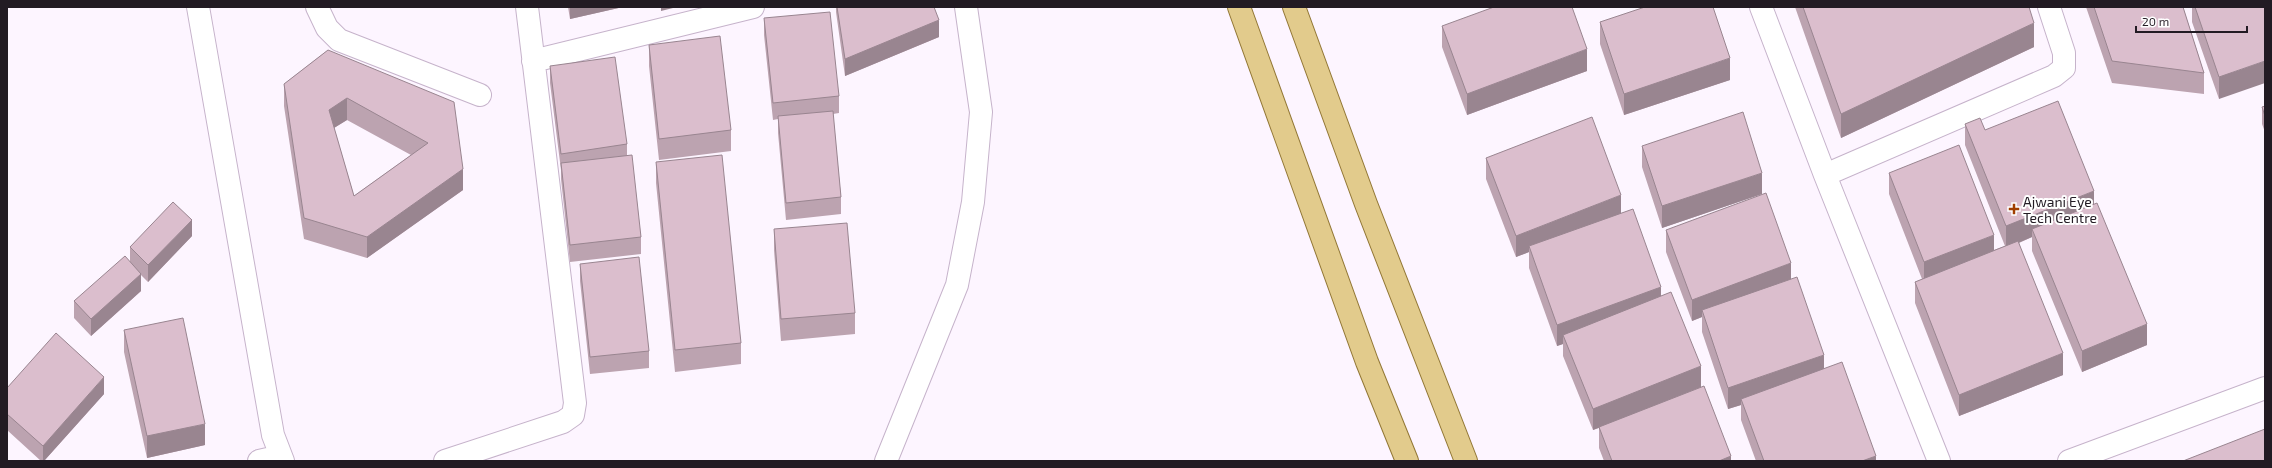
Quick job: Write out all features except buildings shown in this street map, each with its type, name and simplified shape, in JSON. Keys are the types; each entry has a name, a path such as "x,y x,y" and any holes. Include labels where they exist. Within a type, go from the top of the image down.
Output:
{"main road":[{"path":"1239,7 1367,362 1407,461"},
{"path":"1294,7 1366,204 1466,461"}],"street":[{"path":"198,7 273,435 282,459 259,461"},
{"path":"317,7 327,28 339,40 480,95"},
{"path":"445,461 563,422 573,415 575,403 527,7"},
{"path":"533,61 753,7"},
{"path":"886,461 957,285 973,202 981,112 966,7"},
{"path":"1761,7 1825,174 1939,461"},
{"path":"1825,174 2054,76 2064,68 2064,53 2049,7"},
{"path":"2070,461 2265,388"}],"place":[{"name":"Ajwani Eye Tech Centre","path":"2014,209"}]}
